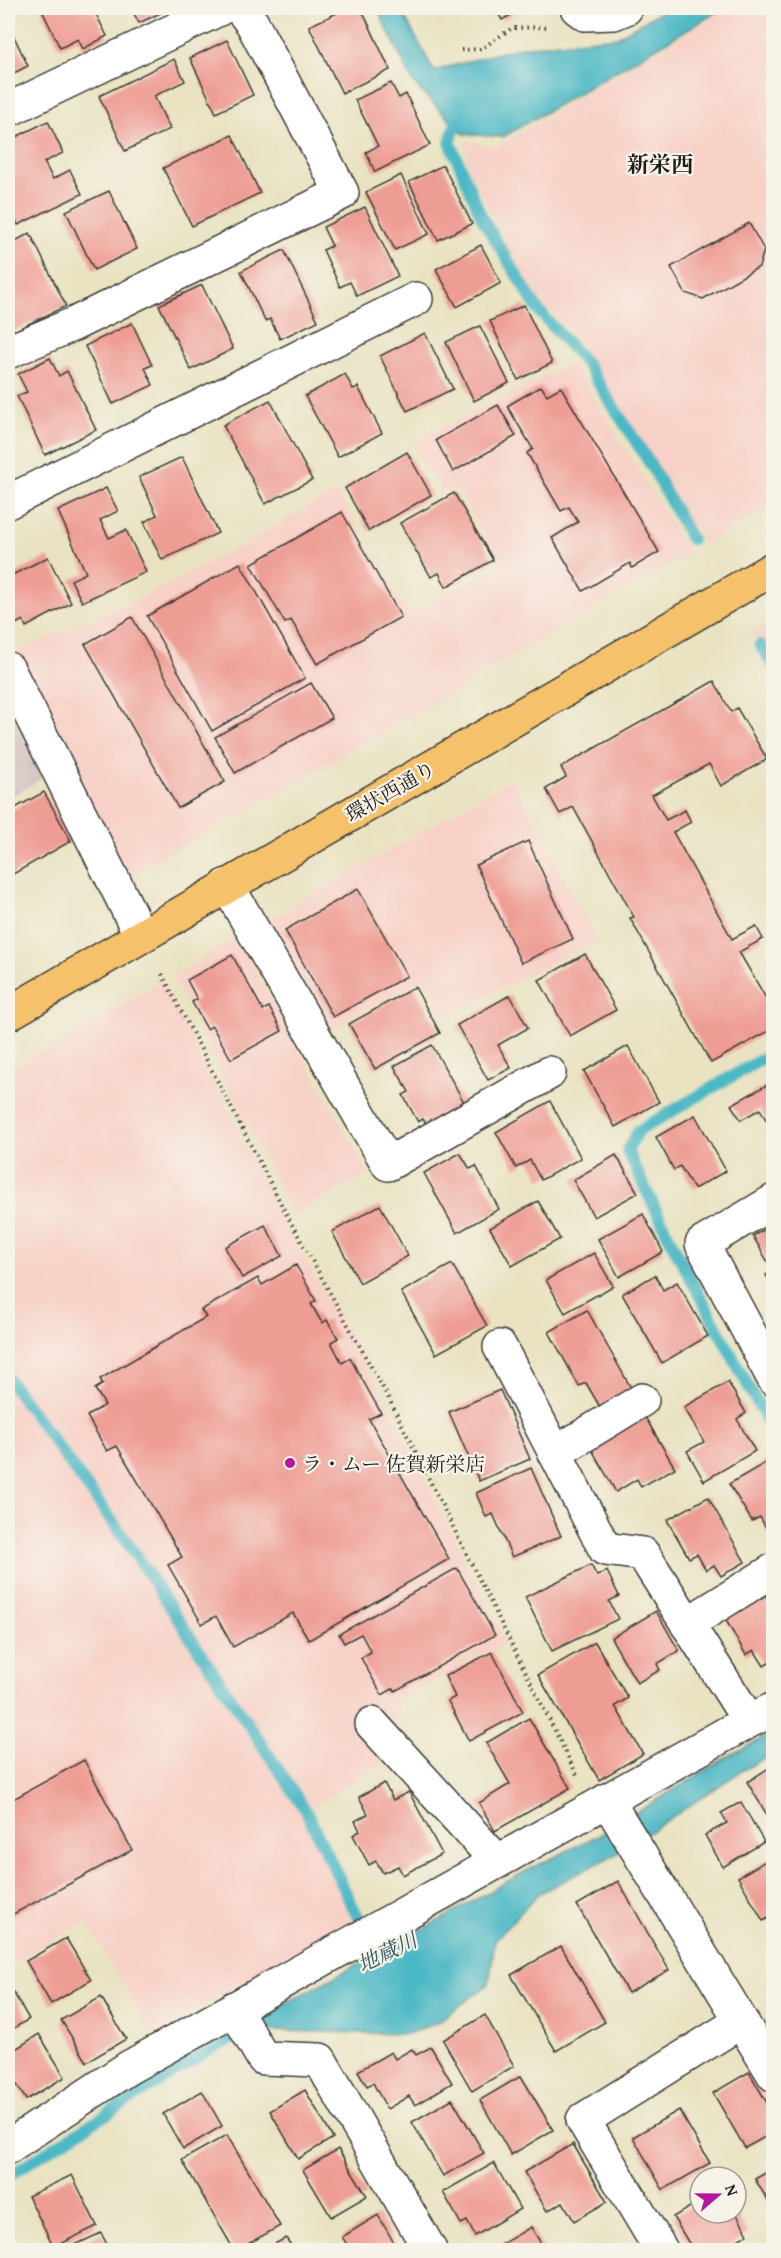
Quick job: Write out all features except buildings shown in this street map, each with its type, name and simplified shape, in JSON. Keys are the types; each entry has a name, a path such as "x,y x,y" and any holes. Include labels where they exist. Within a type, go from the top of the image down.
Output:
{"highway":[{"name":"環状西通り","path":"8,1014 774,568"}],"street":[{"path":"8,110 221,8"},
{"path":"8,352 74,324 342,193 252,22 240,8"},
{"path":"581,11 614,13 626,8"},
{"path":"8,502 416,299"},
{"path":"8,669 141,936"},
{"path":"227,885 388,1164 549,1073"},
{"path":"774,1201 702,1244 774,1379"},
{"path":"9,2141 128,2068 761,1715 687,1624 643,1554 605,1549 500,1347"},
{"path":"555,1453 642,1400"},
{"path":"687,1624 774,1570"},
{"path":"372,1724 496,1862"},
{"path":"600,1804 637,1851 774,2075"},
{"path":"234,2008 264,2058 320,2060 430,2250"},
{"path":"661,2250 583,2120 740,2022"}],"path":[{"path":"461,50 481,49 512,28 561,27 581,11"},
{"path":"162,974 289,1219 388,1397 600,1804"}],"shaded area":[{"path":"728,8 773,8 773,504 703,545 572,332 532,294 468,169 465,141 496,147"},
{"path":"572,363 689,553 247,810 127,876 16,651 132,603 238,547 336,491 408,615 501,565 458,489 440,491 412,442"},
{"path":"773,622 773,667 752,633"},
{"path":"8,706 43,778 8,798"},
{"path":"512,779 597,941 445,1016 423,979 326,1033 265,923"},
{"path":"237,937 369,1174 292,1214 173,977"},
{"path":"162,981 284,1223 385,1400 506,1643 399,1698 386,1760 306,1811 358,1916 151,2036 87,1922 8,1964 8,1072"}],"water":[{"path":"377,8 400,8 434,71 521,47 617,37 667,8 724,8 503,137 464,134 414,84"},
{"path":"773,1733 773,1754 743,1770 618,1853 538,1894 495,1940 489,1984 436,2023 407,2034 272,2031 265,2014 522,1873 603,1833 732,1754"}],"waterway":[{"path":"460,110 450,142 482,218 538,310 587,365 652,467 691,539"},
{"path":"760,645 774,667"},
{"path":"774,1052 638,1131 627,1151 677,1253 774,1434"},
{"path":"8,1379 123,1536 306,1811 376,1954 386,1965"},
{"name":"地蔵川","path":"8,2176 214,2047 283,2015"}],"place":[{"name":"ラ・ムー 佐賀新栄店","path":"290,1463"}],"district":[{"name":"新栄西","path":"660,164"}]}
